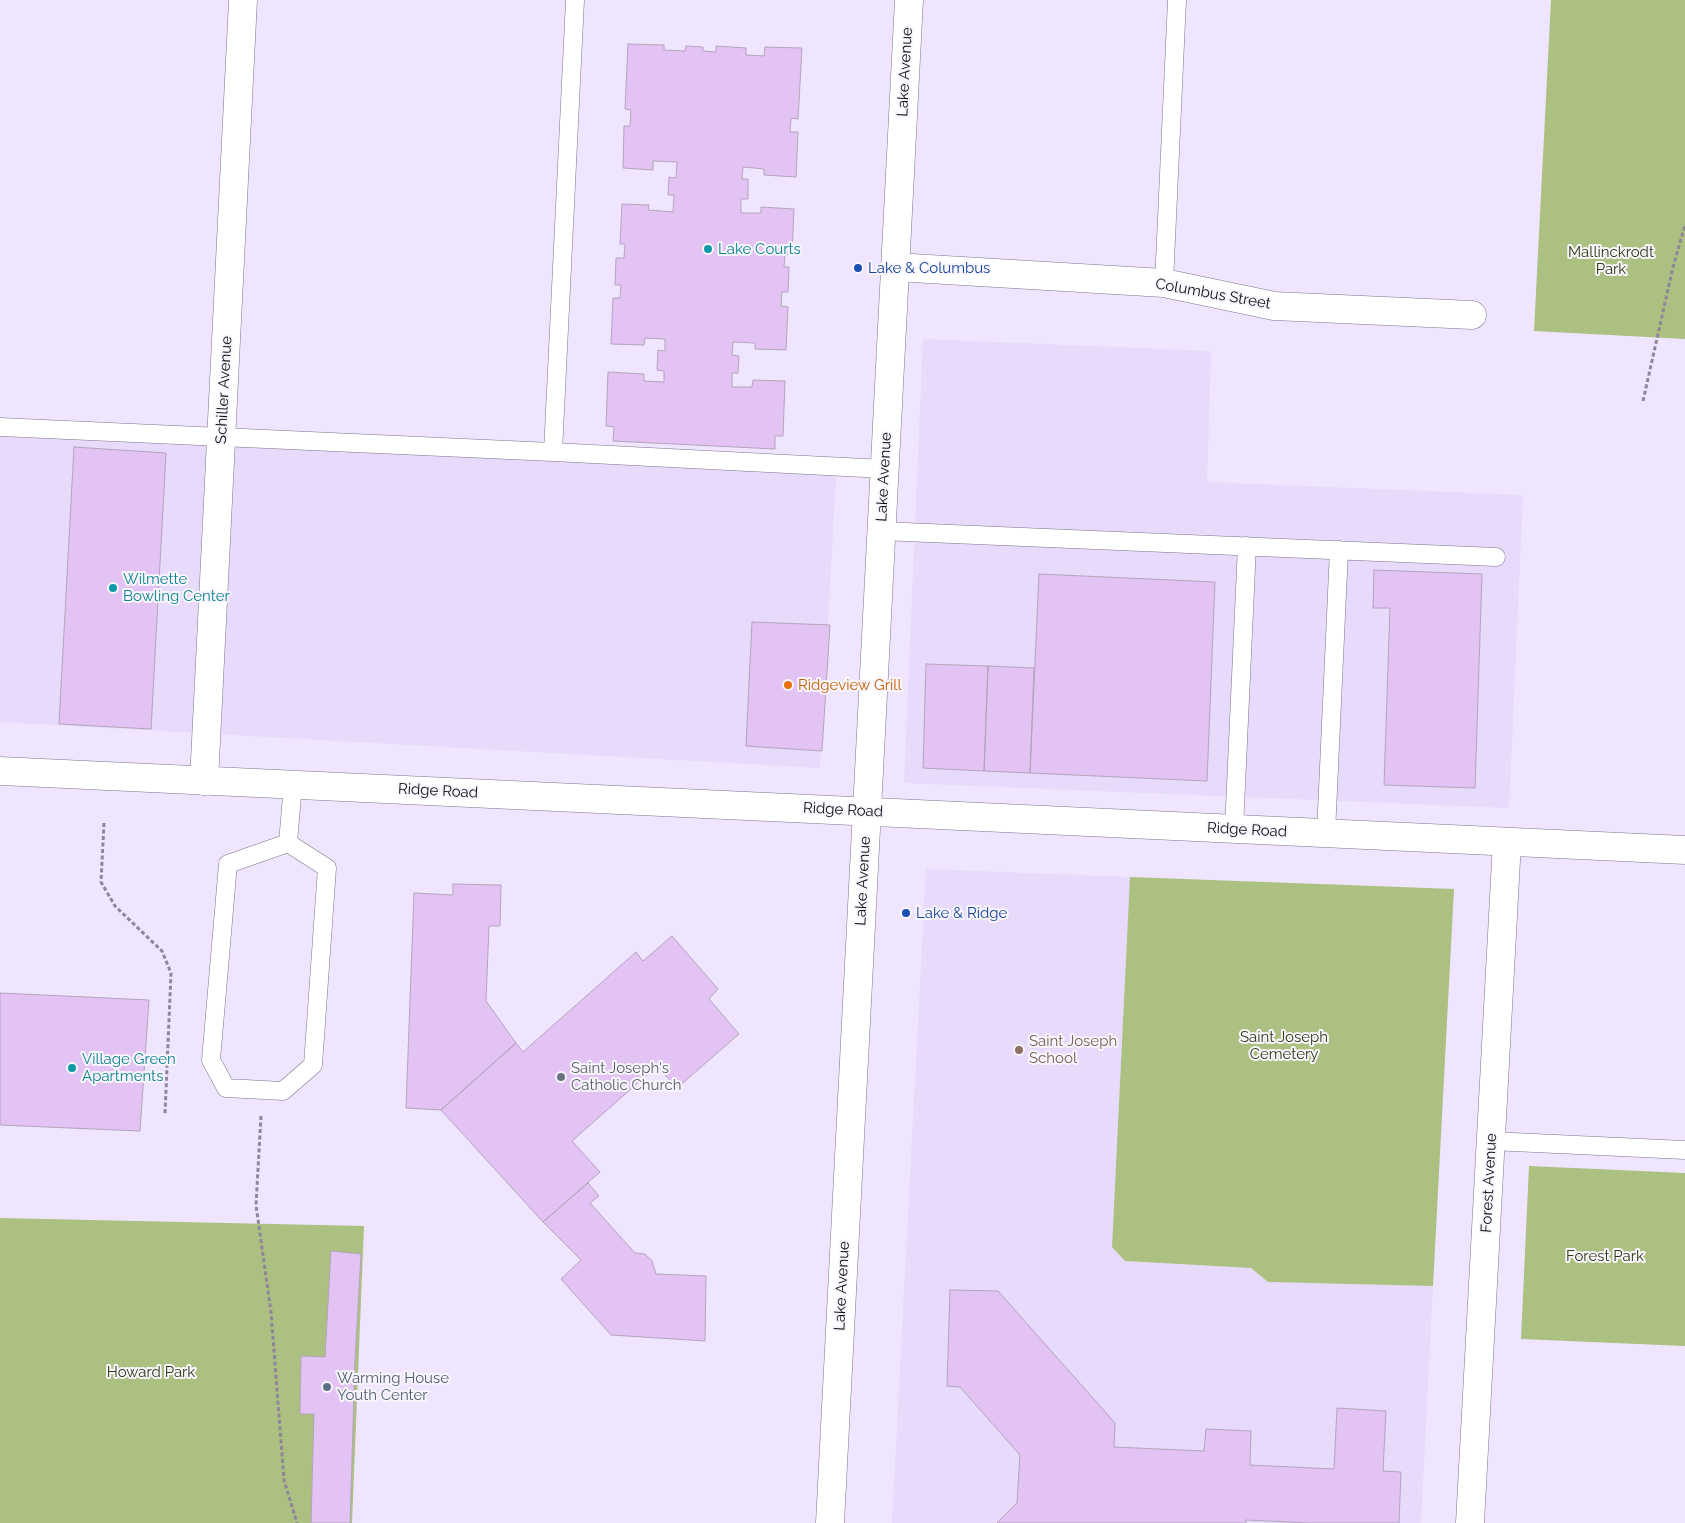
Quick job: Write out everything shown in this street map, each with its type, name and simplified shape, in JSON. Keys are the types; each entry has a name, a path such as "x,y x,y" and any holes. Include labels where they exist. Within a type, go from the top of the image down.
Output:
{"street":[{"name":"Schiller Avenue","path":"204,780 243,0"},
{"name":"Lake Avenue","path":"830,1523 909,0"},
{"name":"Columbus Street","path":"895,267 1164,283 1274,306 1472,315"},
{"name":"Ridge Road","path":"0,771 1685,850"},
{"name":"Forest Avenue","path":"1470,1523 1507,842"}],"lane":[{"path":"553,452 575,0"},
{"path":"1164,283 1177,0"},
{"path":"0,427 884,468"},
{"path":"881,531 1496,557"},
{"path":"1234,829 1247,546"},
{"path":"1326,833 1339,550"},
{"path":"288,843 293,784"},
{"path":"288,843 327,868 313,1065 283,1091 226,1088 211,1060 228,864 288,843"},
{"path":"1491,1141 1685,1150"}],"path":[{"path":"1643,401 1673,267 1685,225"},
{"path":"104,823 101,882 115,906 162,951 171,972 165,1114"},
{"path":"262,1090 256,1205 271,1312 284,1480 297,1523"}],"shaded area":[{"path":"923,339 1211,351 1207,482 1523,495 1509,808 904,783"},
{"path":"0,418 837,457 820,768 0,722"},
{"name":"Saint Joseph School","path":"926,869 1130,877 1112,1247 1125,1261 1251,1268 1268,1282 1433,1286 1421,1523 892,1523"}],"green space":[{"name":"Mallinckrodt Park","path":"1551,0 1685,0 1685,339 1534,331"},
{"name":"Saint Joseph Cemetery","path":"1130,877 1454,889 1433,1286 1268,1282 1251,1268 1125,1261 1112,1247"},
{"name":"Forest Park","path":"1529,1166 1685,1173 1685,1346 1521,1339"},
{"name":"Howard Park","path":"0,1218 364,1226 352,1523 0,1523"}],"building":[{"name":"Lake Courts","path":"628,44 664,45 664,50 685,51 686,46 703,47 703,51 716,52 716,46 746,48 746,55 764,56 765,47 802,48 798,119 791,118 790,132 798,132 796,177 764,175 764,169 743,167 742,179 748,179 748,199 741,199 741,213 761,213 761,207 794,209 792,254 785,254 784,267 789,267 788,292 782,292 781,306 788,307 786,350 755,349 755,343 733,342 732,355 739,356 738,373 732,373 732,387 752,387 753,380 785,381 783,436 775,436 775,449 613,441 614,427 606,426 608,372 644,374 644,381 664,382 664,371 657,370 658,350 665,351 665,339 645,338 644,345 611,344 613,298 620,298 621,285 615,285 616,258 624,258 625,244 620,244 622,204 649,205 648,210 673,212 674,195 668,195 669,177 676,178 677,162 653,161 653,170 623,168 624,126 630,126 631,110 625,109"},
{"name":"Wilmette Bowling Center","path":"74,447 166,453 151,729 59,724"},
{"path":"1374,570 1482,574 1475,788 1384,785 1390,608 1373,608"},
{"path":"1039,574 1215,582 1207,781 1030,773"},
{"name":"Ridgeview Grill","path":"752,622 830,625 822,751 746,746"},
{"path":"926,664 988,666 984,771 923,768"},
{"path":"988,666 1034,668 1030,773 984,771"},
{"path":"453,884 501,885 500,926 489,926 486,1001 516,1043 441,1110 406,1108 414,893 453,895"},
{"name":"Saint Joseph's Catholic Church","path":"672,936 718,989 709,999 739,1034 677,1088 657,1066 572,1141 600,1172 543,1222 441,1110 516,1043 523,1052 636,952 643,961"},
{"name":"Village Green Apartments","path":"0,993 149,1000 140,1131 0,1125"},
{"path":"588,1183 599,1196 590,1203 635,1253 645,1254 652,1261 656,1274 706,1276 705,1341 611,1335 561,1279 581,1260 543,1222"},
{"name":"Warming House Youth Center","path":"331,1251 361,1254 355,1360 350,1523 311,1523 314,1414 300,1414 301,1356 325,1357"},
{"path":"950,1290 998,1291 1115,1423 1114,1447 1204,1451 1206,1429 1251,1431 1250,1465 1334,1469 1337,1408 1386,1411 1383,1471 1401,1472 1399,1523 1310,1523 1246,1520 1246,1523 997,1523 1017,1503 1020,1455 960,1387 947,1386"}],"place":[{"name":"Lake Courts","path":"708,249"},
{"name":"Lake & Columbus","path":"858,268"},
{"name":"Wilmette Bowling Center","path":"113,588"},
{"name":"Ridgeview Grill","path":"788,685"},
{"name":"Lake & Ridge","path":"906,913"},
{"name":"Saint Joseph School","path":"1019,1050"},
{"name":"Village Green Apartments","path":"72,1068"},
{"name":"Saint Joseph's Catholic Church","path":"561,1077"},
{"name":"Warming House Youth Center","path":"327,1387"}]}
